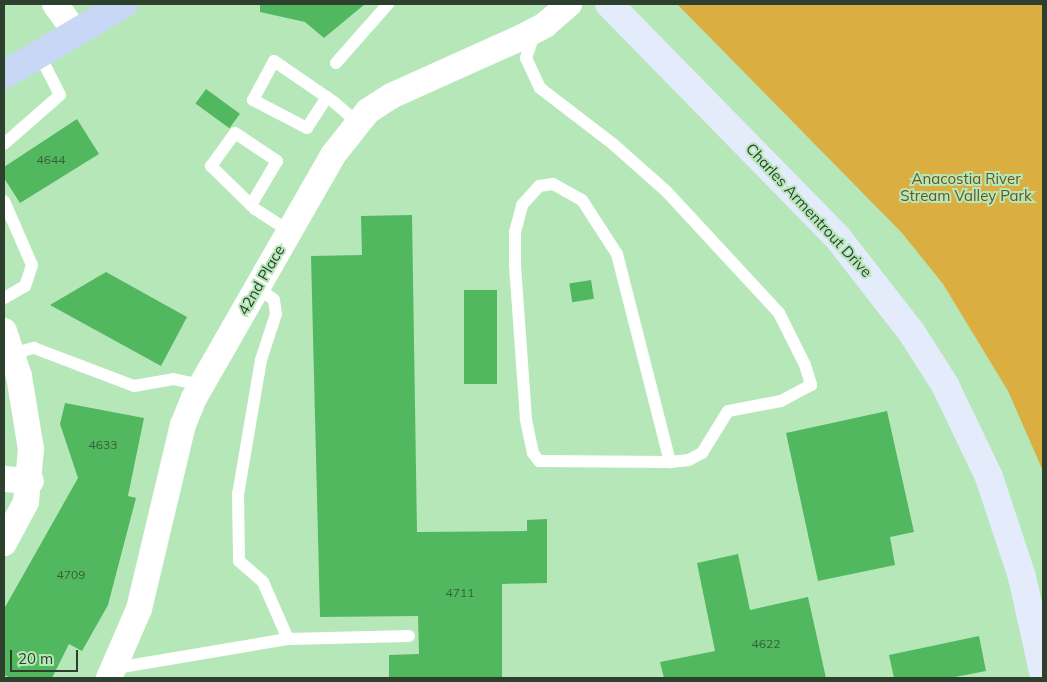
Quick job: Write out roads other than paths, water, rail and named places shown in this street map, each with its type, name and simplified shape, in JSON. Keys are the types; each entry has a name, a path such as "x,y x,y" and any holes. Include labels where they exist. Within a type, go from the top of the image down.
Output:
{"main road":[{"path":"4,76 124,4"}],"street":[{"path":"55,4 75,32"},
{"name":"42nd Place","path":"112,673 145,588 184,425 201,385 333,155 358,123 391,96 535,30 569,4"},
{"name":"Charles Armentrout Drive","path":"609,4 838,238 912,333 945,386 989,477 1022,576 1043,672"},
{"path":"4,543 26,502 31,481 28,418 8,342"},
{"path":"4,479 31,481"}],"lane":[{"path":"336,63 388,4"},
{"path":"535,30 526,58 540,88 667,192 779,313 805,365 811,386 781,401 728,411 702,453 689,460 670,462 544,463 533,453 526,419 515,232 522,205 540,186 553,184 582,200 617,254 670,462"},
{"path":"4,144 60,95 39,54"},
{"path":"327,97 307,128 253,100 274,61 327,97 358,123"},
{"path":"251,205 277,161 235,133 211,166 251,205 289,231"},
{"path":"4,202 32,265 25,286 4,298"},
{"path":"257,287 274,300 276,314 261,360 238,494 239,561 263,582 288,639"},
{"path":"8,342 34,348 134,386 173,379 201,385"},
{"path":"112,673 288,639 409,636"}],"park label":[{"name":"Anacostia River Stream Valley Park","path":"966,186"}]}
